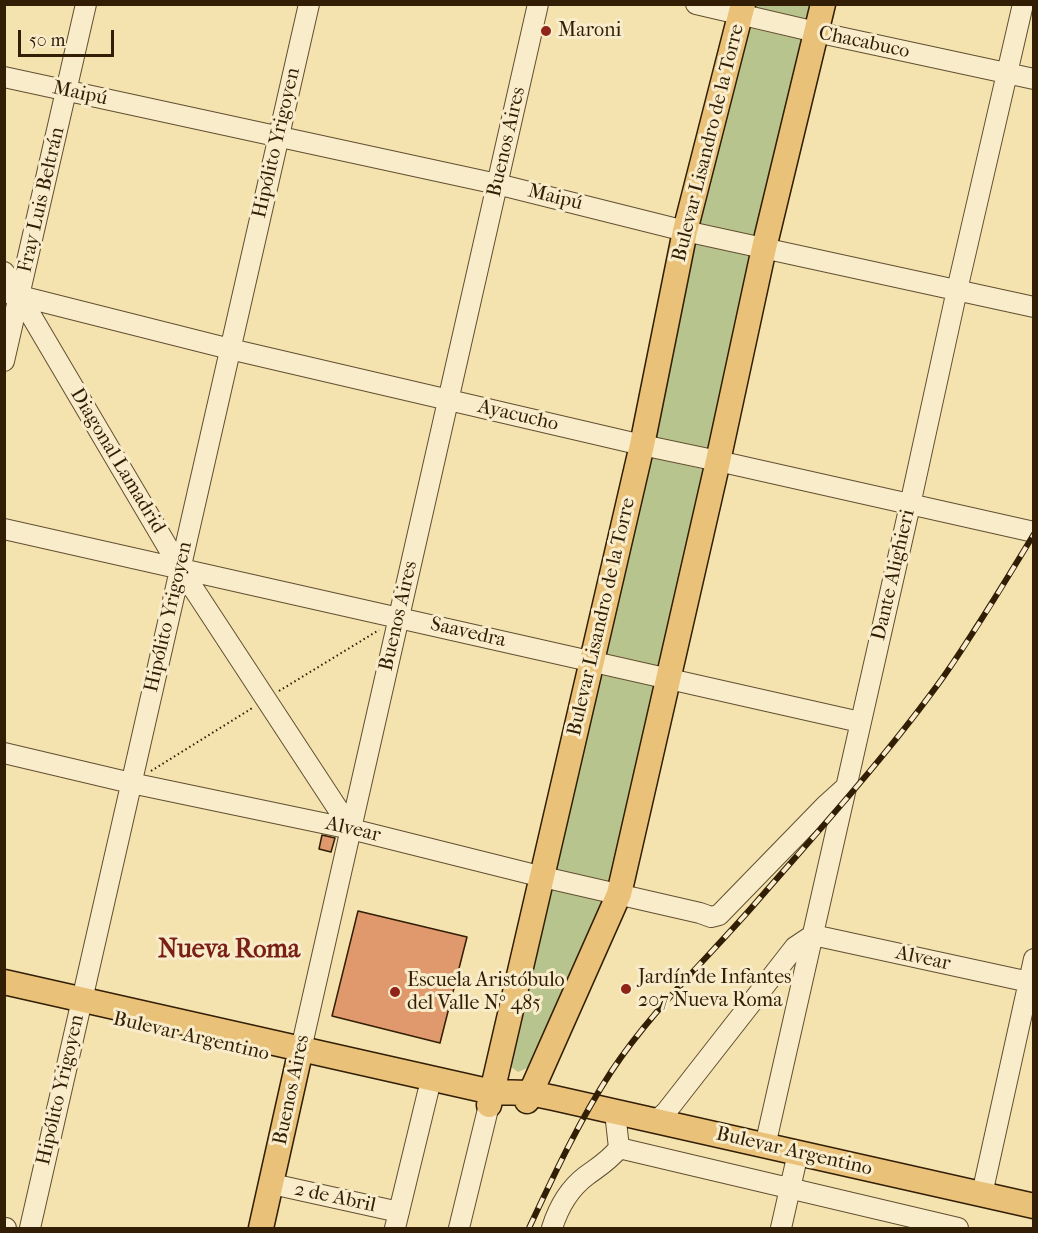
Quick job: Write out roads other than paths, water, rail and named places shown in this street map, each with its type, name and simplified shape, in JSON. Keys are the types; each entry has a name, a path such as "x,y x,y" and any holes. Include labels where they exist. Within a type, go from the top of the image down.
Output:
{"main road":[{"path":"529,1097 620,894 764,248 823,4"},
{"name":"Bulevar Lisandro de la Torre","path":"490,1099 642,445 685,231 742,10"},
{"name":"Bulevar Argentino","path":"4,982 80,1005 490,1099"},
{"name":"Bulevar Argentino","path":"4,994 80,1005"},
{"name":"Bulevar Argentino","path":"300,1055 428,1092 490,1099 554,1098 1034,1206"},
{"name":"Buenos Aires","path":"261,1228 300,1055"},
{"path":"499,1063 506,1071 516,1076 531,1075 542,1066"}],"street":[{"name":"Fray Luis Beltrán","path":"4,361 12,293 67,92 86,4"},
{"name":"Hipólito Yrigoyen","path":"30,1228 309,4"},
{"name":"Buenos Aires","path":"300,1055 538,4"},
{"name":"Chacabuco","path":"696,4 742,10 816,32 1034,79"},
{"name":"Dante Alighieri","path":"765,1146 1023,4"},
{"name":"Maipú","path":"4,78 497,184 685,231 1034,307"},
{"name":"Diagonal Lamadrid","path":"4,272 12,293 180,568 351,829"},
{"name":"Ayacucho","path":"12,293 230,349 642,445 718,460 1034,532"},
{"name":"Saavedra","path":"4,528 860,722"},
{"name":"Alvear","path":"4,753 131,783 351,829 711,917 719,915 846,787"},
{"name":"Alvear","path":"813,935 1031,983"},
{"path":"656,1121 666,1112 795,946 813,935"},
{"path":"982,1194 1031,983 1034,959"},
{"path":"397,1220 428,1092"},
{"name":"Bulevar Lisandro de la Torre","path":"459,1228 490,1099"},
{"path":"552,1228 556,1215 572,1190 584,1178 611,1159 619,1148 615,1112"},
{"path":"619,1148 958,1228"},
{"path":"781,1228 798,1153"},
{"name":"2 de Abril","path":"272,1184 397,1220"}],"railway":[{"path":"529,1228 557,1168 599,1091 643,1028 753,906 899,736 956,659 1034,534"}],"place":[{"name":"Maroni","path":"546,31"},
{"name":"Jardín de Infantes 207 Nueva Roma","path":"626,989"},
{"name":"Escuela Aristóbulo del Valle Nº 485","path":"395,992"}],"district":[{"name":"Nueva Roma","path":"229,951"}]}
